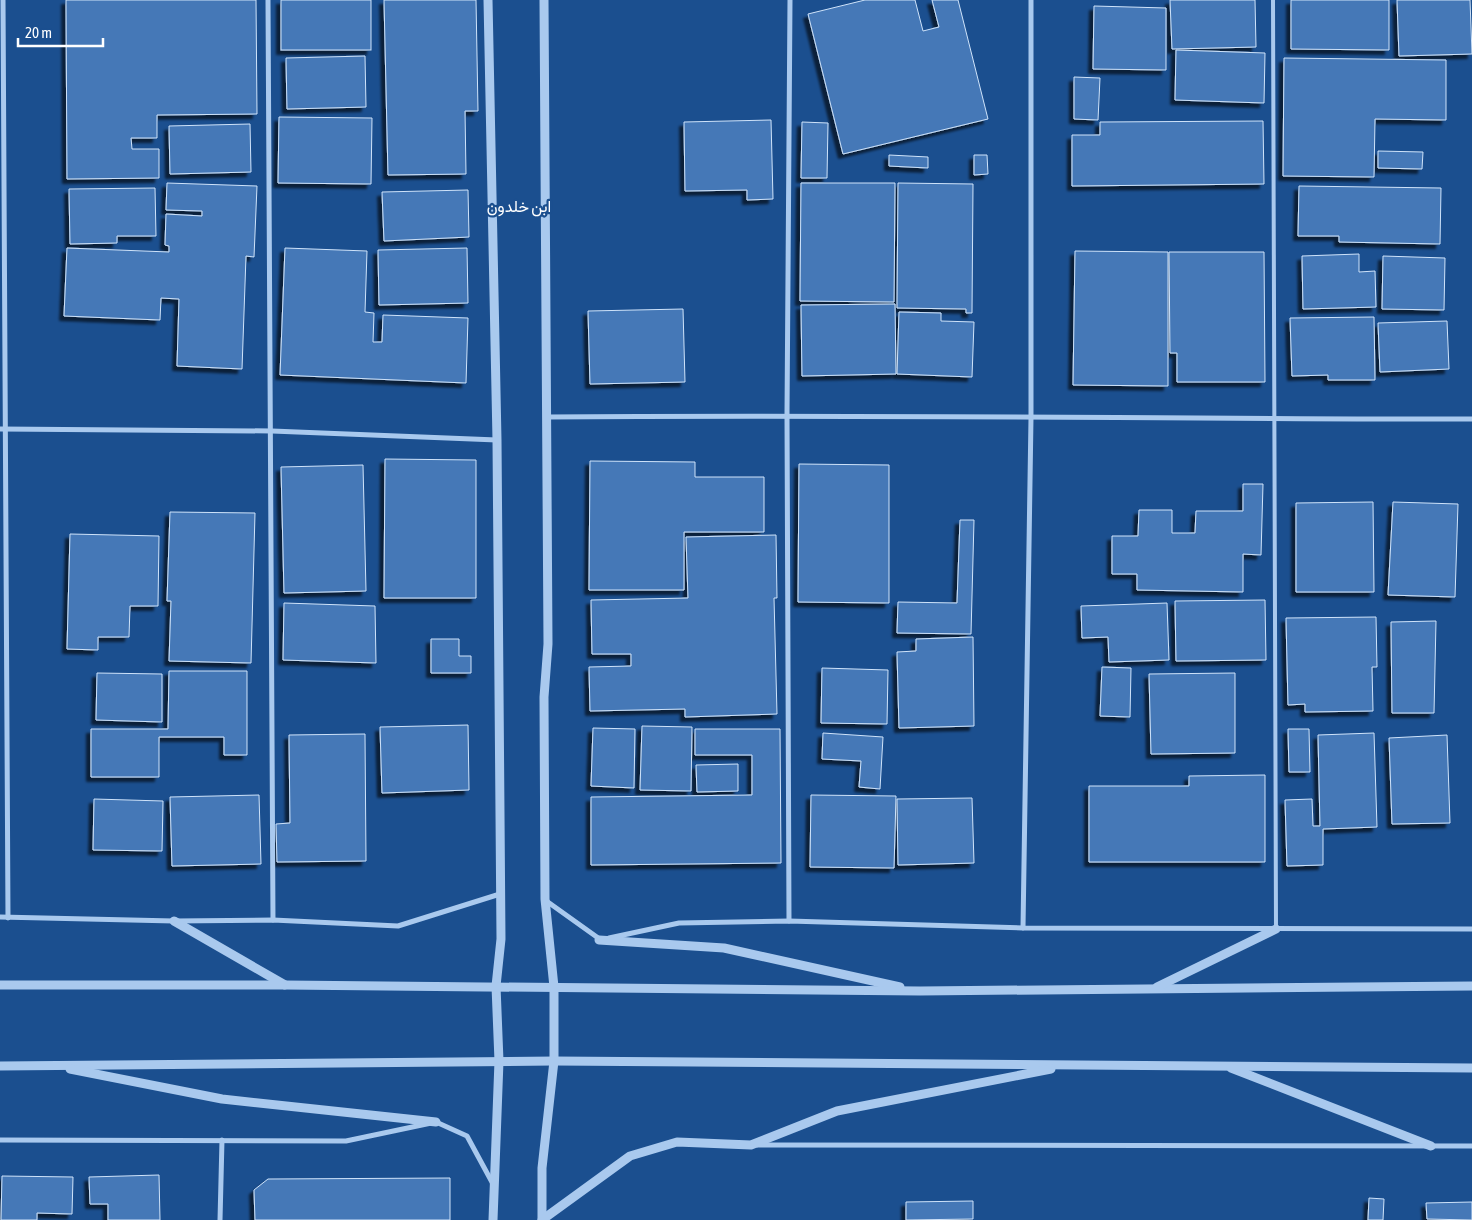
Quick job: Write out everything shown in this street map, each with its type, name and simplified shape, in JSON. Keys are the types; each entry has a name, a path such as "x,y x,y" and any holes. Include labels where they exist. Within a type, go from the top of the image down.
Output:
{"street":[{"path":"3,0 3,429 8,918"},
{"path":"268,0 272,431 273,920"},
{"path":"488,0 497,440 501,939 496,986 499,1061 493,1220"},
{"path":"542,1220 542,1168 554,1061 554,987 545,899 544,697 548,644 544,0"},
{"path":"789,921 787,415 790,0"},
{"path":"1022,928 1032,418 1031,0"},
{"path":"547,418 787,415 1032,418 1472,419"},
{"path":"3,429 272,431 497,440"},
{"path":"0,918 174,921 273,920 398,926 500,894"},
{"path":"545,899 600,940 724,948 920,991"},
{"path":"174,921 285,985"},
{"path":"600,940 679,923 789,921 1022,928 1472,929"},
{"path":"1154,988 1276,929"},
{"path":"0,985 496,986 920,991 1472,986"},
{"path":"0,1066 554,1061 1472,1068"},
{"path":"751,1146 836,1111 1070,1065"},
{"path":"50,1066 222,1099 436,1122 467,1136 493,1184"},
{"path":"1226,1066 1431,1146"},
{"path":"0,1140 346,1141 436,1122"},
{"path":"220,1220 222,1140"},
{"path":"542,1220 630,1156 677,1142 751,1146 1472,1146"}],"lane":[{"path":"1273,0 1276,929"}],"building":[{"path":"66,0 256,0 257,114 157,115 157,138 131,138 132,149 159,149 159,178 67,179"},
{"path":"281,0 371,0 371,50 281,50"},
{"path":"384,0 476,0 478,111 465,111 466,174 388,175"},
{"path":"865,0 915,0 923,31 939,27 932,0 958,0 988,119 843,154 808,14"},
{"path":"1170,0 1255,0 1256,47 1172,49"},
{"path":"1291,0 1389,0 1389,50 1291,49"},
{"path":"1397,0 1470,0 1472,54 1399,56"},
{"path":"1094,6 1166,8 1166,70 1093,69"},
{"path":"1176,50 1265,53 1264,103 1175,100"},
{"path":"365,56 366,107 287,109 286,58"},
{"path":"1284,58 1446,60 1446,120 1375,119 1374,177 1283,176"},
{"path":"1074,77 1100,78 1098,120 1074,119"},
{"path":"279,117 372,118 371,184 278,183"},
{"path":"771,120 773,199 747,200 747,190 685,191 684,122"},
{"path":"1263,121 1264,184 1072,186 1072,135 1100,135 1100,122"},
{"path":"802,122 828,123 827,178 801,178"},
{"path":"250,124 251,172 170,174 169,126"},
{"path":"1378,151 1423,152 1422,169 1378,168"},
{"path":"889,155 928,157 928,168 889,166"},
{"path":"974,155 987,155 988,174 974,175"},
{"path":"167,183 257,186 254,257 246,256 242,369 177,366 179,299 161,298 160,320 64,316 67,248 169,252 169,246 165,245 166,214 202,216 202,211 166,210"},
{"path":"801,183 895,183 894,302 800,301"},
{"path":"898,183 973,184 972,313 966,313 966,309 897,308"},
{"path":"1299,186 1441,188 1440,244 1339,242 1339,236 1298,236"},
{"path":"155,188 156,236 117,236 117,243 70,244 69,189"},
{"path":"468,190 469,237 384,241 382,192"},
{"path":"285,248 367,251 365,312 374,313 373,342 382,342 383,315 468,318 466,383 280,375"},
{"path":"467,248 468,303 379,305 378,250"},
{"path":"1075,251 1168,252 1168,386 1073,385"},
{"path":"1169,252 1264,252 1265,382 1177,382 1177,353 1170,353"},
{"path":"1359,254 1359,272 1375,271 1376,307 1303,309 1302,256"},
{"path":"1383,256 1445,258 1444,310 1382,309"},
{"path":"895,304 896,374 802,376 801,305"},
{"path":"683,309 685,382 590,384 588,311"},
{"path":"899,312 941,313 941,321 974,322 972,377 897,374"},
{"path":"1374,317 1375,380 1328,380 1328,375 1292,376 1290,318"},
{"path":"1447,321 1449,369 1380,372 1378,323"},
{"path":"385,459 476,460 476,598 384,598"},
{"path":"590,461 695,462 695,477 764,477 764,532 684,532 684,590 589,590"},
{"path":"799,464 889,465 889,603 798,602"},
{"path":"363,465 366,591 284,593 281,467"},
{"path":"1243,484 1263,484 1261,555 1243,554 1243,592 1137,590 1137,574 1112,574 1112,536 1138,536 1139,510 1172,510 1172,533 1195,533 1196,511 1243,511"},
{"path":"1373,502 1374,592 1296,592 1296,503"},
{"path":"1393,502 1458,504 1455,597 1388,595"},
{"path":"170,512 255,513 251,663 169,661 171,601 167,601"},
{"path":"960,520 974,520 971,634 897,633 898,602 957,603"},
{"path":"70,534 159,536 158,606 130,606 129,637 98,637 98,650 67,649"},
{"path":"776,535 777,598 774,598 777,714 685,717 685,709 590,711 589,667 631,666 631,654 592,654 591,600 688,598 686,537"},
{"path":"1265,600 1266,660 1176,661 1175,601"},
{"path":"284,603 375,606 376,663 283,660"},
{"path":"1167,603 1169,660 1109,662 1108,637 1082,638 1081,606"},
{"path":"1376,617 1377,667 1372,667 1373,711 1305,712 1305,704 1288,705 1286,618"},
{"path":"1436,621 1434,713 1392,713 1391,622"},
{"path":"973,637 974,726 899,728 897,652 916,651 916,639"},
{"path":"431,639 459,639 459,656 471,656 471,673 431,673"},
{"path":"1102,667 1131,668 1130,717 1100,716"},
{"path":"822,668 888,670 887,724 821,723"},
{"path":"169,671 247,671 247,755 224,755 224,737 159,737 159,777 91,777 91,729 168,729"},
{"path":"97,673 162,674 162,722 96,720"},
{"path":"1235,673 1235,753 1151,754 1149,674"},
{"path":"468,725 469,790 382,793 380,727"},
{"path":"642,726 692,727 691,791 640,790"},
{"path":"593,728 635,729 634,788 591,786"},
{"path":"695,729 780,729 781,863 591,865 591,797 752,795 752,755 695,755"},
{"path":"1288,729 1309,729 1310,772 1289,772"},
{"path":"823,733 883,737 880,789 859,787 861,761 822,759"},
{"path":"1374,733 1377,827 1323,829 1323,865 1287,866 1285,800 1312,799 1313,826 1320,826 1318,735"},
{"path":"365,734 366,861 277,862 276,824 290,823 289,735"},
{"path":"1447,735 1450,823 1392,824 1389,738"},
{"path":"738,764 738,791 697,792 696,765"},
{"path":"1265,775 1265,862 1089,862 1089,786 1189,786 1189,776"},
{"path":"259,795 261,864 172,866 170,797"},
{"path":"811,795 896,796 894,868 810,867"},
{"path":"972,798 974,863 898,865 897,799"},
{"path":"94,799 163,801 162,851 93,850"},
{"path":"159,1175 160,1220 108,1220 108,1204 90,1204 89,1177"},
{"path":"2,1176 73,1177 72,1214 37,1213 37,1220 1,1220"},
{"path":"450,1178 450,1220 255,1220 254,1190 268,1179"},
{"path":"1369,1198 1384,1199 1383,1220 1368,1220"},
{"path":"973,1201 973,1219 906,1220 906,1202"},
{"path":"1472,1202 1472,1220 1427,1219 1426,1203"}],"district":[{"name":"ابن خلدون","path":"519,206"}]}
